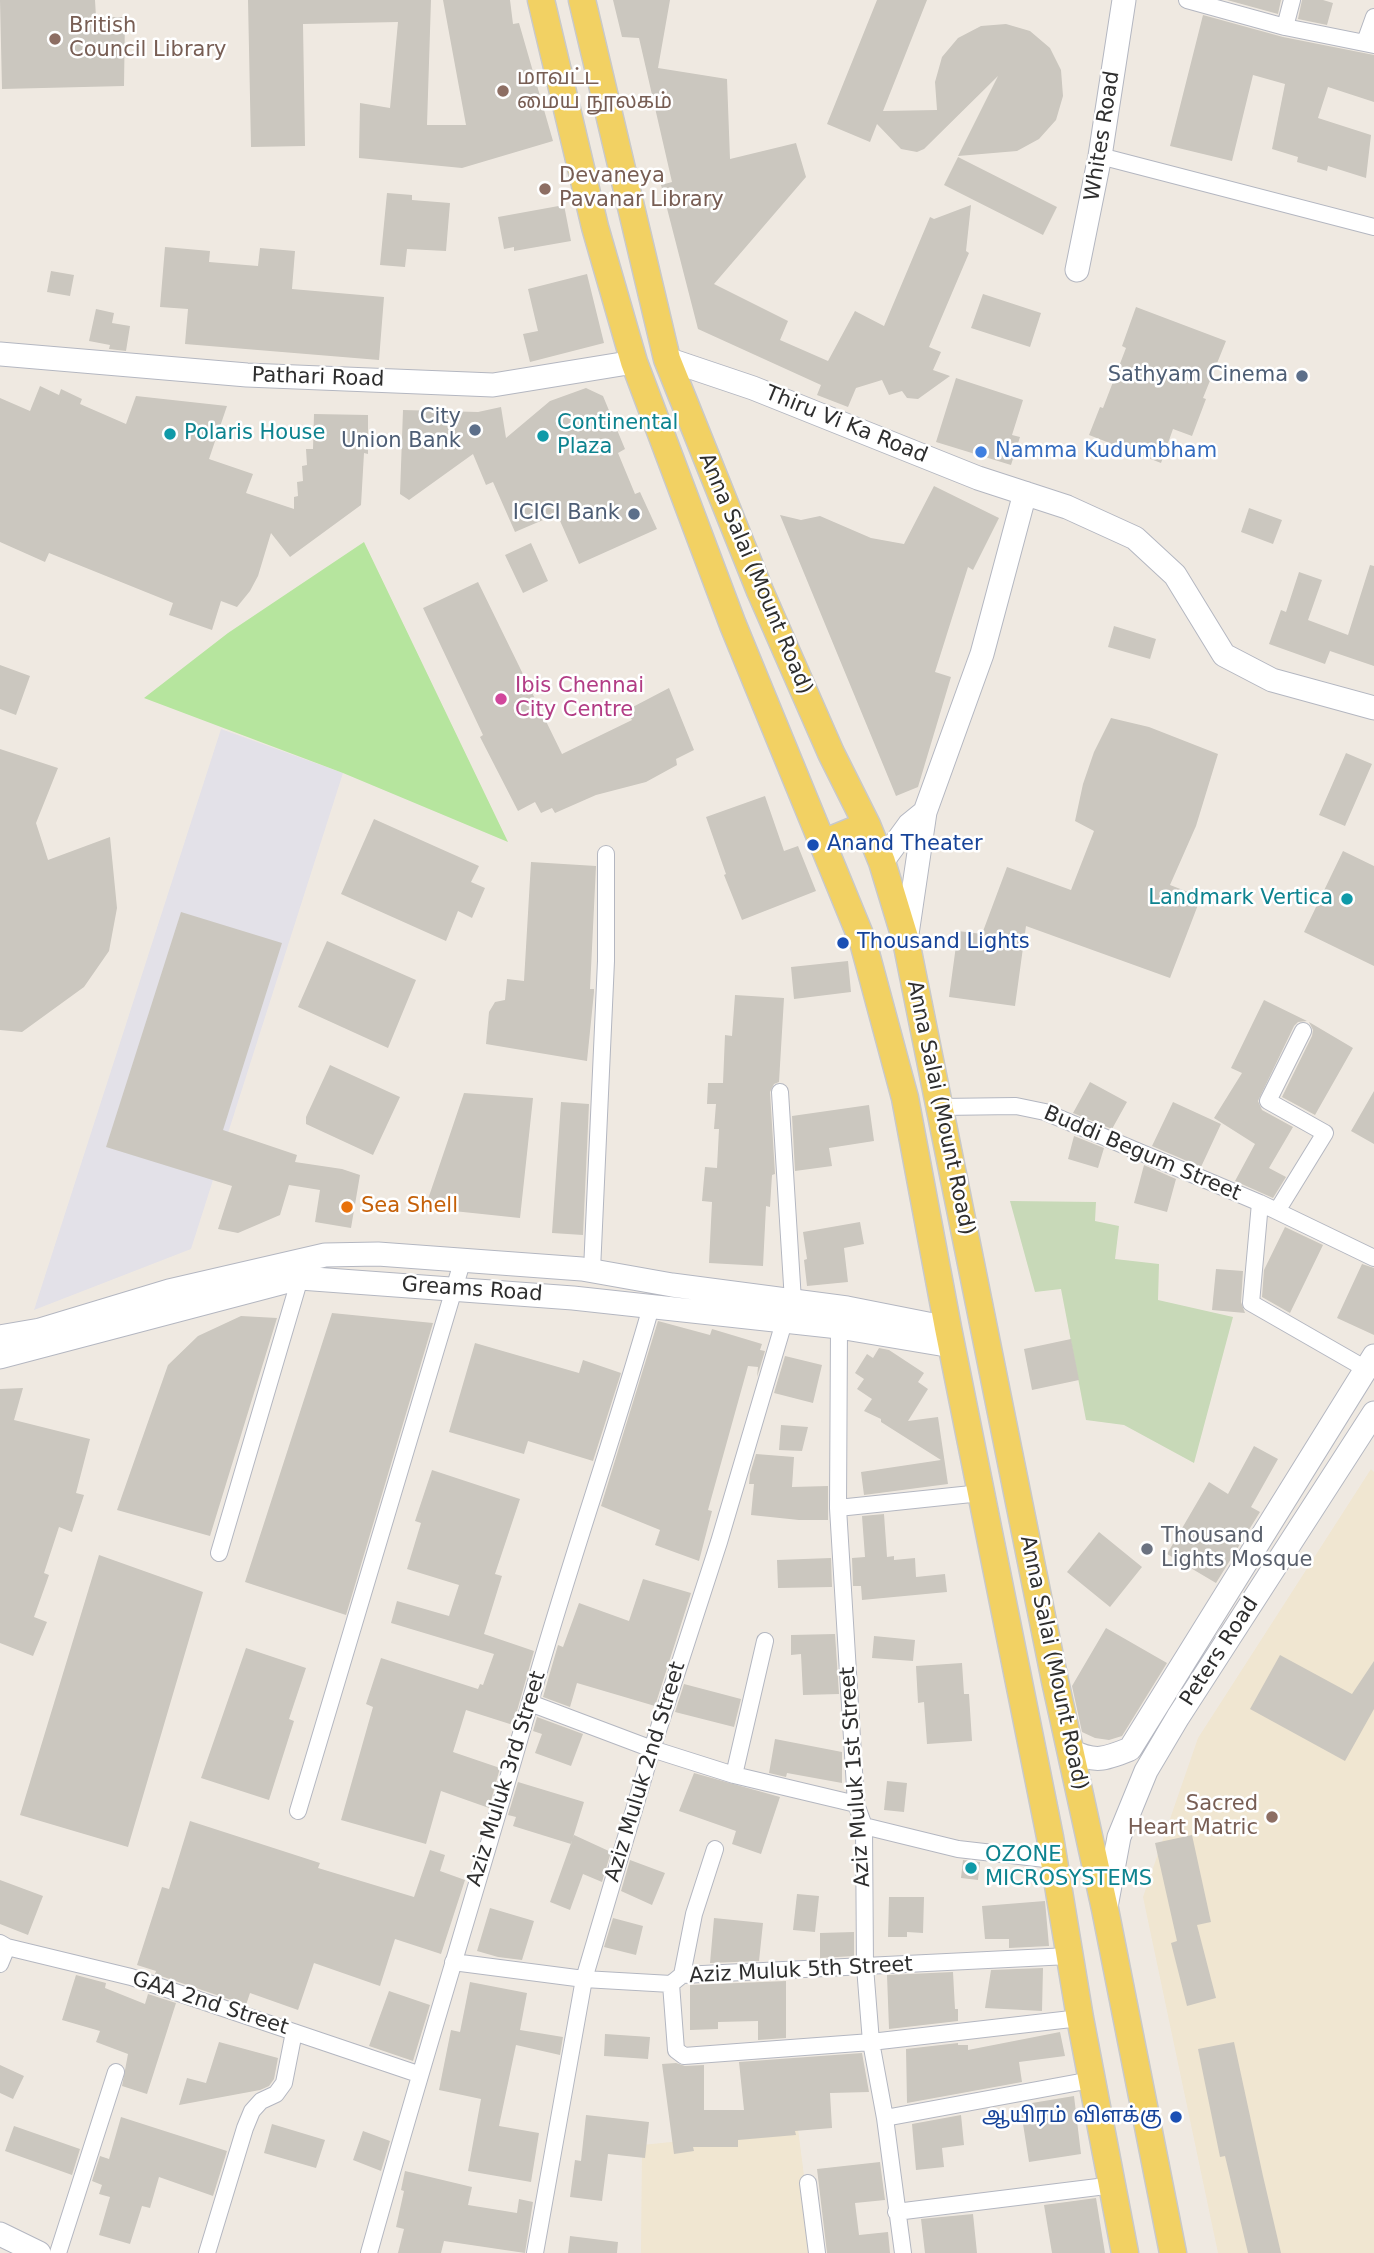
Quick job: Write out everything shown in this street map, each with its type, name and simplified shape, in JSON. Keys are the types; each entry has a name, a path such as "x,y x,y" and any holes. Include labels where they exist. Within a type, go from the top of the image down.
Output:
{"main road":[{"name":"Anna Salai (Mount Road)","path":"541,0 595,227 634,362 733,625 863,942 905,1098 1054,1860 1091,2080 1114,2185 1125,2253"},
{"name":"Anna Salai (Mount Road)","path":"582,0 667,359 760,591 831,753 867,825 882,862 906,941 1173,2253"},
{"path":"823,843 867,825"}],"street":[{"name":"Whites Road","path":"1077,270 1100,156 1124,0"},
{"path":"1187,0 1285,27 1369,43 1374,17"},
{"path":"1285,27 1292,0"},
{"path":"1100,156 1374,227"},
{"name":"Pathari Road","path":"0,354 247,375 493,386 634,362"},
{"name":"Thiru Vi Ka Road","path":"667,359 752,388 978,478 1067,506 1135,538 1175,575 1224,655 1272,680 1374,708"},
{"path":"906,941 925,812 982,654 1025,493"},
{"path":"882,862 909,825 925,812"},
{"path":"592,1270 606,961 606,854"},
{"path":"1277,1211 1325,1133 1268,1101 1303,1031"},
{"path":"780,1093 789,1311"},
{"name":"Buddi Begum Street","path":"940,1107 1016,1106 1045,1112 1260,1203 1374,1258"},
{"path":"1260,1203 1251,1303 1371,1370 1337,1454 1309,1464"},
{"name":"Greams Road","path":"0,1337 40,1330 169,1291 325,1255 378,1254 592,1270 789,1311 839,1327 950,1337"},
{"path":"298,1811 463,1259"},
{"path":"219,1553 300,1278"},
{"name":"Greams Road","path":"0,1357 300,1278 573,1298 651,1307 789,1311 847,1308 950,1337"},
{"name":"Aziz Muluk 3rd Street","path":"369,2253 418,2074 623,1407 651,1307"},
{"name":"Aziz Muluk 2nd Street","path":"535,2253 584,1979 652,1749 719,1542 789,1311"},
{"name":"Aziz Muluk 1st Street","path":"839,1327 838,1508 856,1804 864,1826 865,1967 871,2042 885,2118 903,2253"},
{"name":"Peters Road","path":"1071,1751 1090,1760 1109,1758 1130,1749 1371,1370"},
{"name":"Peters Road","path":"1105,1909 1119,1838 1146,1771 1239,1624 1337,1454 1374,1413"},
{"path":"838,1508 981,1493"},
{"path":"1218,1609 1239,1624"},
{"path":"734,1775 765,1641"},
{"path":"530,1703 652,1749 734,1775 856,1804"},
{"path":"864,1826 958,1849 1054,1860"},
{"path":"715,1850 694,1914 677,1980 676,2050 684,2056 871,2042 1080,2018"},
{"path":"0,1964 4,1945"},
{"name":"GAA 2nd Street","path":"4,1945 131,1977 418,2074"},
{"name":"Aziz Muluk 5th Street","path":"453,1962 584,1979 677,1980 1069,1956"},
{"path":"207,2253 248,2119 261,2101 276,2094 284,2083 294,2032"},
{"path":"58,2253 116,2072"},
{"path":"885,2118 1091,2080"},
{"path":"807,2183 817,2253"},
{"path":"897,2212 1114,2185"},
{"path":"0,2234 39,2253"}],"shaded area":[{"path":"221,729 343,773 191,1249 34,1310"},
{"name":"Sacred Heart Matric","path":"1371,1469 1374,1472 1374,2253 1218,2253 1143,1897 1198,1738"},
{"path":"798,2129 814,2253 641,2253 642,2145"}],"green space":[{"path":"364,542 508,842 343,773 144,698 228,633"},
{"path":"1010,1201 1096,1202 1095,1221 1119,1226 1115,1259 1159,1264 1158,1300 1233,1317 1194,1463 1124,1425 1086,1420 1061,1289 1035,1292"}],"building":[{"path":"0,0 95,0 96,17 125,17 124,86 2,89"},
{"path":"248,0 431,0 427,125 466,125 443,0 510,0 513,24 519,23 553,141 462,168 359,158 360,103 390,108 398,22 303,24 305,146 251,147"},
{"path":"613,0 670,0 658,68 727,79 730,159 796,143 806,177 714,284 788,321 780,340 828,361 855,311 884,326 930,217 934,219 971,205 966,251 969,253 929,347 941,352 933,370 950,376 918,399 907,398 902,391 889,395 882,380 856,388 848,407 817,395 821,385 698,329 661,185 672,182 639,38 622,37"},
{"path":"877,0 927,0 883,111 937,110 935,82 942,57 958,38 981,26 1006,24 1030,31 1050,48 1061,70 1063,96 1056,120 1039,139 1017,151 958,156 998,76 924,149 917,152 901,149 877,124 870,142 827,124"},
{"path":"1227,0 1281,0 1278,14"},
{"path":"1302,0 1333,3 1327,25 1298,19"},
{"path":"1203,15 1283,37 1374,55 1374,102 1328,87 1318,118 1371,135 1366,178 1328,166 1327,171 1297,162 1298,157 1272,149 1285,84 1253,75 1232,161 1170,146"},
{"path":"958,157 1057,207 1043,235 944,185"},
{"path":"387,193 412,195 412,200 450,203 446,251 407,249 405,267 380,265"},
{"path":"564,205 571,241 514,251 514,247 504,249 498,217"},
{"path":"165,247 210,251 209,262 258,266 260,248 295,251 292,289 384,297 379,360 185,344 188,309 160,307"},
{"path":"51,271 74,275 70,296 47,292"},
{"path":"587,274 604,343 530,362 523,334 538,331 528,289"},
{"path":"983,294 1041,313 1030,347 971,328"},
{"path":"1136,307 1226,341 1203,398 1206,399 1192,436 1173,429 1161,463 1089,435 1100,407 1103,408 1126,348 1122,346"},
{"path":"96,309 114,313 112,323 130,326 126,351 109,349 110,345 89,341"},
{"path":"956,378 1023,400 1012,435 1020,437 1011,465 936,442"},
{"path":"40,386 59,395 61,389 82,399 80,404 126,424 136,396 227,406 209,459 253,474 246,493 294,509 294,497 298,496 297,482 303,481 302,466 307,465 306,449 313,449 314,414 368,415 368,454 364,453 361,505 290,557 271,533 258,576 250,591 237,607 221,601 212,630 169,615 173,603 49,553 45,562 0,542 0,398 30,411"},
{"path":"586,388 603,396 625,449 618,453 635,494 640,492 657,529 579,564 557,514 515,532 493,482 486,485 473,454 409,500 400,494 403,410 478,412 501,407 506,438 550,401"},
{"path":"934,486 999,518 973,570 968,567 935,672 951,677 918,787 896,796 780,515 801,520 820,516 871,538 904,544"},
{"path":"1249,508 1282,520 1273,544 1241,532"},
{"path":"531,543 548,581 523,593 505,555"},
{"path":"1370,565 1374,566 1374,666 1330,651 1325,664 1269,644 1281,610 1286,612 1299,572 1322,580 1308,620 1348,635"},
{"name":"Ibis Chennai City Centre","path":"478,582 562,754 632,720 627,710 669,688 694,750 676,759 677,765 646,782 596,795 555,813 552,808 541,813 535,802 518,811 480,737 483,735 423,608"},
{"path":"1114,626 1156,639 1150,659 1108,647"},
{"path":"0,665 30,676 16,715 0,709"},
{"path":"1111,718 1149,727 1218,754 1196,826 1170,885 1201,897 1170,978 1026,926 1015,1006 949,997 958,931 982,934 1007,867 1071,890 1094,831 1075,821 1083,784 1094,752"},
{"path":"0,749 58,768 36,823 48,860 110,837 117,908 109,951 84,987 22,1032 0,1030"},
{"path":"1346,753 1372,764 1345,826 1319,815"},
{"path":"765,796 784,851 798,846 816,891 742,920 724,875 726,874 706,817"},
{"path":"374,819 479,866 471,882 485,888 472,918 458,911 446,941 341,894"},
{"name":"Landmark Vertica","path":"1343,851 1374,866 1374,966 1304,932"},
{"path":"531,862 596,866 590,989 594,989 594,992 587,1061 486,1044 489,1012 495,1002 505,1000 507,979 524,981"},
{"path":"181,912 282,943 223,1130 297,1155 295,1162 342,1169 360,1175 351,1228 315,1222 320,1190 289,1185 280,1215 238,1233 218,1229 232,1186 106,1147"},
{"path":"327,941 416,980 388,1048 298,1007"},
{"path":"848,961 851,992 794,999 791,967"},
{"path":"735,995 784,998 779,1082 774,1084 770,1092 775,1174 772,1175 770,1207 766,1206 763,1266 709,1263 712,1202 702,1201 705,1167 717,1168 719,1129 714,1129 716,1104 707,1104 708,1083 723,1083 725,1035 732,1036"},
{"path":"1264,1000 1307,1021 1298,1022 1294,1026 1258,1101 1262,1110 1293,1127 1269,1168 1286,1177 1273,1198 1235,1181 1255,1144 1214,1118 1242,1073 1231,1068"},
{"path":"1309,1022 1353,1048 1315,1115 1282,1097 1312,1036 1313,1030"},
{"path":"330,1065 400,1097 373,1155 306,1124 306,1117"},
{"path":"1090,1082 1127,1102 1112,1129 1073,1113"},
{"path":"1374,1091 1374,1144 1351,1131"},
{"path":"464,1093 533,1098 520,1218 425,1208"},
{"path":"561,1102 589,1104 583,1235 552,1233"},
{"path":"1173,1102 1221,1124 1201,1167 1152,1146"},
{"path":"869,1105 874,1141 829,1148 832,1166 795,1171 792,1116"},
{"path":"1074,1136 1104,1148 1098,1168 1068,1159"},
{"path":"1144,1165 1176,1179 1167,1212 1134,1203"},
{"path":"860,1222 864,1244 844,1248 848,1282 807,1286 803,1232"},
{"path":"1285,1227 1323,1245 1290,1313 1262,1297 1264,1270"},
{"path":"1362,1264 1374,1268 1374,1335 1337,1318"},
{"path":"1216,1269 1243,1271 1241,1302 1245,1313 1212,1310"},
{"path":"332,1313 433,1323 346,1615 245,1582"},
{"path":"241,1316 277,1318 210,1536 117,1510 168,1365 198,1336"},
{"path":"658,1321 710,1335 712,1329 762,1344 760,1350 765,1351 757,1377 758,1367 748,1366 708,1510 712,1511 699,1561 655,1545 660,1530 601,1506"},
{"path":"1071,1339 1079,1380 1032,1390 1024,1349"},
{"path":"475,1343 579,1373 583,1360 621,1373 593,1461 528,1441 524,1454 449,1432"},
{"path":"879,1348 889,1350 924,1373 918,1382 928,1389 908,1421 938,1417 948,1484 864,1495 861,1472 941,1460 881,1422 881,1419 864,1411 872,1399 857,1389 864,1379 855,1373 867,1354 873,1358"},
{"path":"785,1356 822,1365 813,1403 774,1393"},
{"path":"23,1388 14,1420 90,1439 76,1493 84,1495 72,1532 59,1527 44,1573 49,1575 34,1617 47,1622 33,1656 0,1643 0,1389"},
{"path":"781,1425 808,1427 802,1451 779,1450"},
{"path":"1254,1446 1278,1459 1251,1507 1260,1512 1216,1583 1167,1554 1209,1482 1228,1494"},
{"path":"756,1454 794,1457 792,1487 828,1486 828,1520 751,1515 754,1484 749,1484"},
{"path":"432,1470 520,1499 495,1574 502,1576 484,1634 534,1651 513,1725 466,1710 453,1752 500,1768 489,1808 441,1791 426,1844 341,1820 373,1707 366,1704 381,1658 478,1689 480,1684 483,1685 494,1654 391,1623 397,1601 449,1616 459,1585 407,1569 421,1523 415,1521"},
{"path":"884,1514 887,1557 894,1556 894,1560 915,1558 916,1577 945,1574 947,1592 862,1600 861,1586 853,1586 852,1558 865,1557 862,1516"},
{"path":"1099,1532 1142,1567 1110,1607 1067,1572"},
{"path":"99,1555 203,1592 128,1847 20,1815"},
{"path":"831,1558 832,1587 778,1588 777,1560"},
{"path":"643,1579 691,1593 655,1706 577,1683 570,1707 543,1697 558,1645 563,1647 579,1603 629,1621"},
{"path":"1106,1628 1167,1663 1122,1736 1109,1740 1082,1732 1072,1686"},
{"path":"835,1634 839,1694 803,1695 801,1654 791,1655 791,1635"},
{"path":"874,1636 915,1640 913,1661 872,1658"},
{"path":"246,1648 306,1668 289,1719 294,1721 269,1800 201,1778"},
{"path":"1280,1655 1352,1694 1374,1661 1374,1709 1345,1761 1250,1709"},
{"path":"962,1663 964,1694 969,1694 972,1741 927,1744 924,1702 918,1703 916,1666"},
{"path":"684,1684 741,1699 734,1727 675,1712"},
{"path":"537,1717 583,1734 571,1766 535,1753 542,1734 533,1731"},
{"path":"775,1739 842,1752 842,1783 787,1773 786,1777 769,1773"},
{"path":"694,1773 780,1797 761,1854 732,1844 736,1831 679,1811"},
{"path":"887,1781 907,1783 904,1812 884,1810"},
{"path":"518,1782 584,1802 571,1844 513,1826 516,1817 508,1815"},
{"path":"190,1821 320,1863 318,1868 414,1897 430,1850 445,1855 440,1871 465,1880 441,1954 395,1939 380,1986 314,1963 298,2010 250,1993 246,2005 155,1974 156,1971 137,1965 162,1887 169,1889"},
{"path":"574,1835 611,1852 602,1882 583,1874 570,1910 550,1902"},
{"path":"1192,1835 1211,1922 1197,1925 1216,1998 1187,2006 1171,1943 1177,1941 1155,1843"},
{"path":"630,1860 665,1873 652,1905 621,1891"},
{"name":"OZONE MICROSYSTEMS","path":"963,1860 980,1862 978,1880 961,1878"},
{"path":"0,1880 43,1896 28,1935 0,1924"},
{"path":"797,1894 819,1896 815,1932 793,1930"},
{"path":"889,1897 924,1897 923,1933 907,1932 907,1937 888,1937"},
{"path":"1045,1901 1049,1946 1009,1948 1009,1939 985,1939 982,1906"},
{"path":"490,1908 534,1921 522,1960 477,1951"},
{"path":"613,1918 643,1926 636,1955 604,1947"},
{"path":"714,1918 763,1923 759,1961 710,1963"},
{"path":"854,1932 854,1956 820,1958 820,1933"},
{"path":"1043,1968 1042,2011 985,2008 991,1970"},
{"path":"953,1972 958,2021 889,2029 887,1975"},
{"path":"76,1975 106,1983 105,1988 145,2004 148,1994 176,2003 147,2094 122,2086 128,2054 96,2042 100,2031 62,2020"},
{"path":"786,1981 786,2038 758,2040 758,2021 718,2022 718,2029 690,2030 690,1985"},
{"path":"470,1982 527,1993 520,2030 563,2037 560,2055 516,2045 499,2126 539,2133 531,2182 468,2171 481,2099 439,2090 451,2030 460,2032"},
{"path":"389,1991 430,2005 413,2061 369,2046"},
{"path":"1060,2032 1065,2056 1019,2062 1022,2082 907,2103 906,2049 958,2043 968,2045 968,2050"},
{"path":"605,2034 650,2037 648,2059 604,2056"},
{"path":"219,2042 278,2058 274,2079 269,2086 260,2090 179,2105 187,2078 206,2083"},
{"path":"1234,2042 1281,2253 1248,2253 1225,2156 1220,2157 1198,2049"},
{"path":"862,2053 869,2092 830,2093 832,2128 795,2131 796,2135 738,2140 738,2147 693,2147 694,2151 674,2154 662,2064 704,2065 704,2110 744,2110 739,2062"},
{"path":"0,2065 24,2076 13,2099 0,2093"},
{"path":"1074,2096 1081,2154 1029,2162 1020,2105"},
{"path":"586,2115 649,2122 645,2158 608,2154 602,2201 570,2197 575,2160 581,2161"},
{"path":"961,2115 964,2145 942,2148 944,2167 916,2170 912,2124"},
{"path":"121,2117 227,2151 213,2196 159,2177 150,2208 142,2206 130,2244 99,2235 110,2197 99,2194 102,2185 92,2181 100,2156 109,2159"},
{"path":"272,2124 325,2140 316,2168 264,2153"},
{"path":"14,2126 80,2149 72,2175 5,2151"},
{"path":"363,2131 390,2141 381,2171 353,2160"},
{"path":"880,2162 885,2200 855,2203 859,2235 888,2232 890,2253 827,2253 817,2169"},
{"path":"405,2171 472,2187 468,2205 517,2213 519,2199 533,2202 525,2253 444,2241 441,2253 398,2253 404,2229 396,2227 404,2191 401,2190"},
{"path":"1096,2198 1105,2253 1052,2253 1044,2205"},
{"path":"973,2214 977,2253 925,2253 921,2219"},
{"path":"570,2236 618,2242 617,2253 568,2253"}],"place":[{"name":"British Council Library","path":"55,39"},
{"name":"மாவட்ட மைய நூலகம்","path":"503,91"},
{"name":"Devaneya Pavanar Library","path":"545,189"},
{"name":"Sathyam Cinema","path":"1302,376"},
{"name":"City Union Bank","path":"475,430"},
{"name":"Polaris House","path":"170,434"},
{"name":"Continental Plaza","path":"543,436"},
{"name":"Namma Kudumbham","path":"981,452"},
{"name":"ICICI Bank","path":"634,514"},
{"name":"Ibis Chennai City Centre","path":"501,699"},
{"name":"Anand Theater","path":"813,845"},
{"name":"Landmark Vertica","path":"1347,899"},
{"name":"Thousand Lights","path":"843,943"},
{"name":"Sea Shell","path":"347,1207"},
{"name":"Thousand Lights Mosque","path":"1147,1549"},
{"name":"Sacred Heart Matric","path":"1272,1817"},
{"name":"OZONE MICROSYSTEMS","path":"971,1868"},
{"name":"ஆயிரம் விளக்கு","path":"1176,2117"}]}
